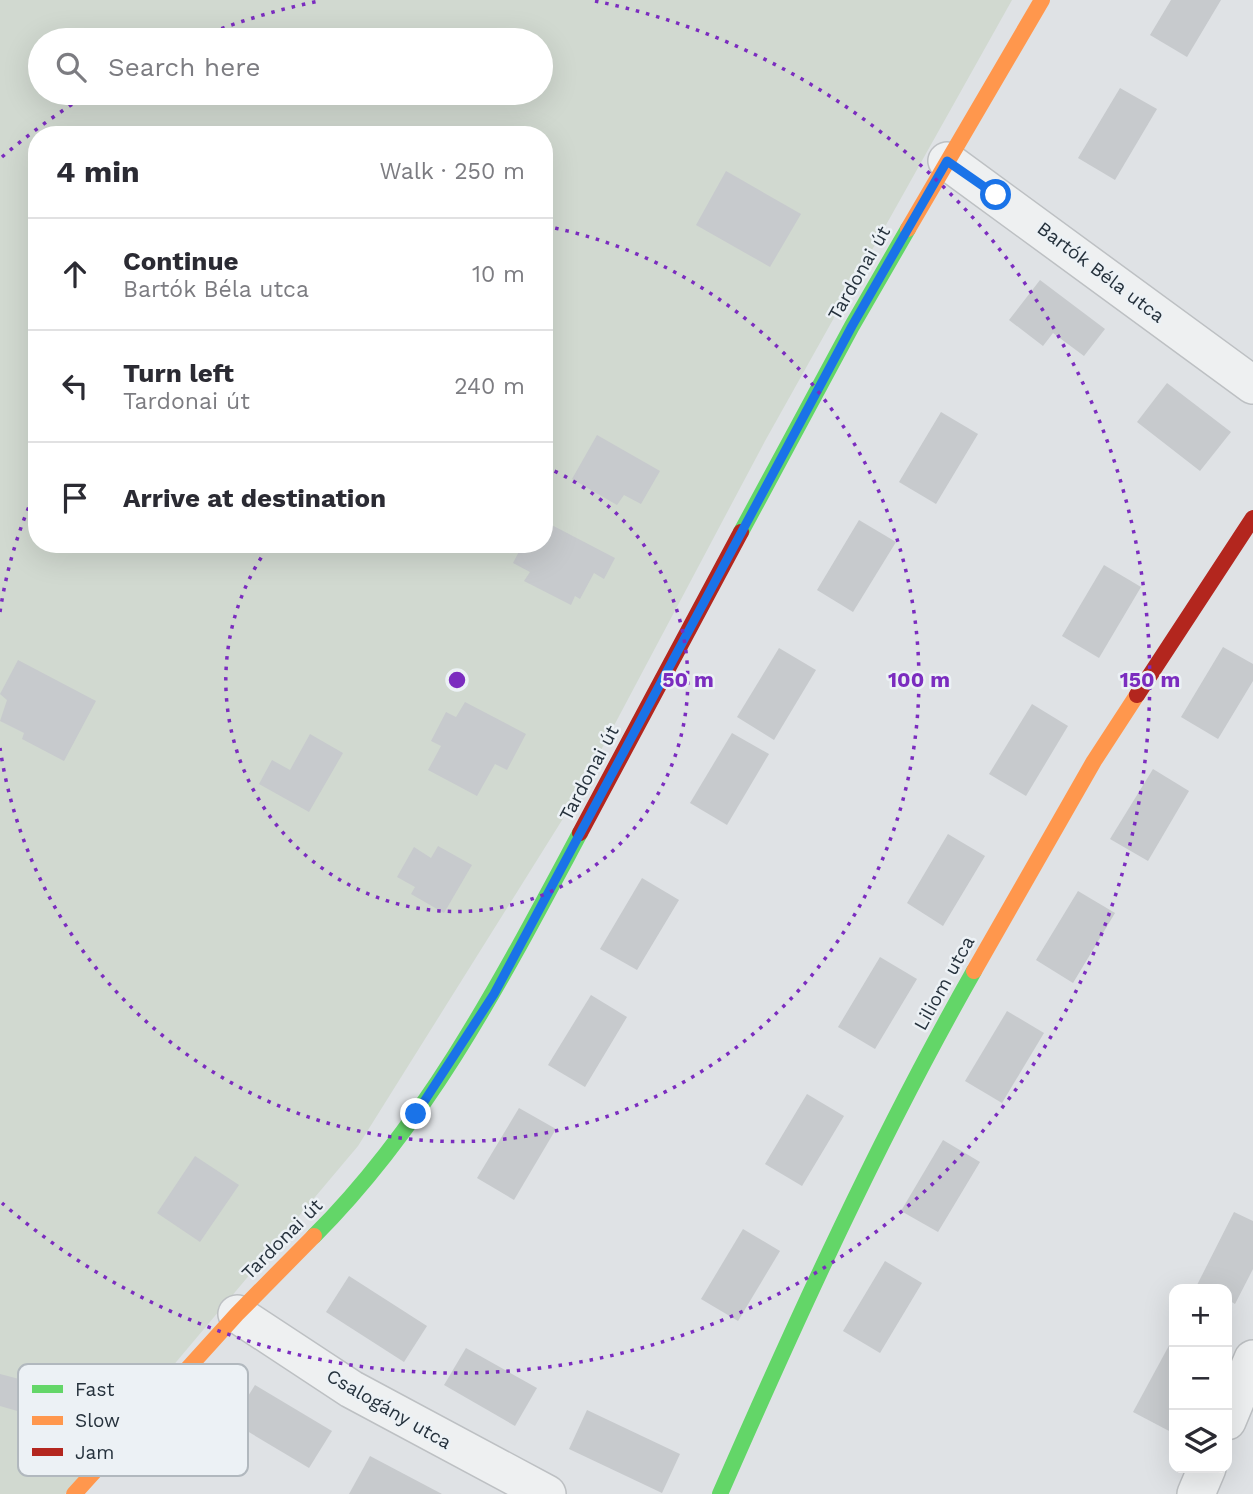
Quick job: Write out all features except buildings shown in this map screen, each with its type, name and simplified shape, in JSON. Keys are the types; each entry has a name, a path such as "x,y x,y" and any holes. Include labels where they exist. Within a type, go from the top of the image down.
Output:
{"street":[{"name":"Tardonai út","path":"192,1364 237,1314 348,1202 416,1114 494,994 852,326 1042,0"},
{"name":"Bartók Béla utca","path":"947,161 1253,385"},
{"name":"Liliom utca","path":"720,1494 811,1286 942,1028 1094,761 1253,518"},
{"name":"Csalogány utca","path":"237,1314 351,1389 547,1494"},
{"path":"1232,1410 1253,1359"},
{"path":"1196,1494 1205,1473"},
{"name":"Tardonai út","path":"74,1494 90,1476"}],"shaded area":[{"path":"0,0 1012,0 765,441 574,801 358,1146 174,1364 18,1364 18,1476 80,1476 65,1494 0,1494"}],"traffic: fast":[{"path":"741,532 852,326 908,229"},
{"path":"314,1236 355,1191 429,1095 493,993 580,833"},
{"path":"720,1494 840,1229 905,1099 974,971"}],"traffic: slow":[{"path":"908,229 1042,0"},
{"path":"974,971 1094,761 1137,695"},
{"path":"192,1364 314,1236"},
{"path":"74,1494 90,1476"}],"traffic: jam":[{"path":"1137,695 1253,518"},
{"path":"580,833 741,532"}],"route":[{"path":"416,1114 494,994 852,326 947,161 996,195"}]}
